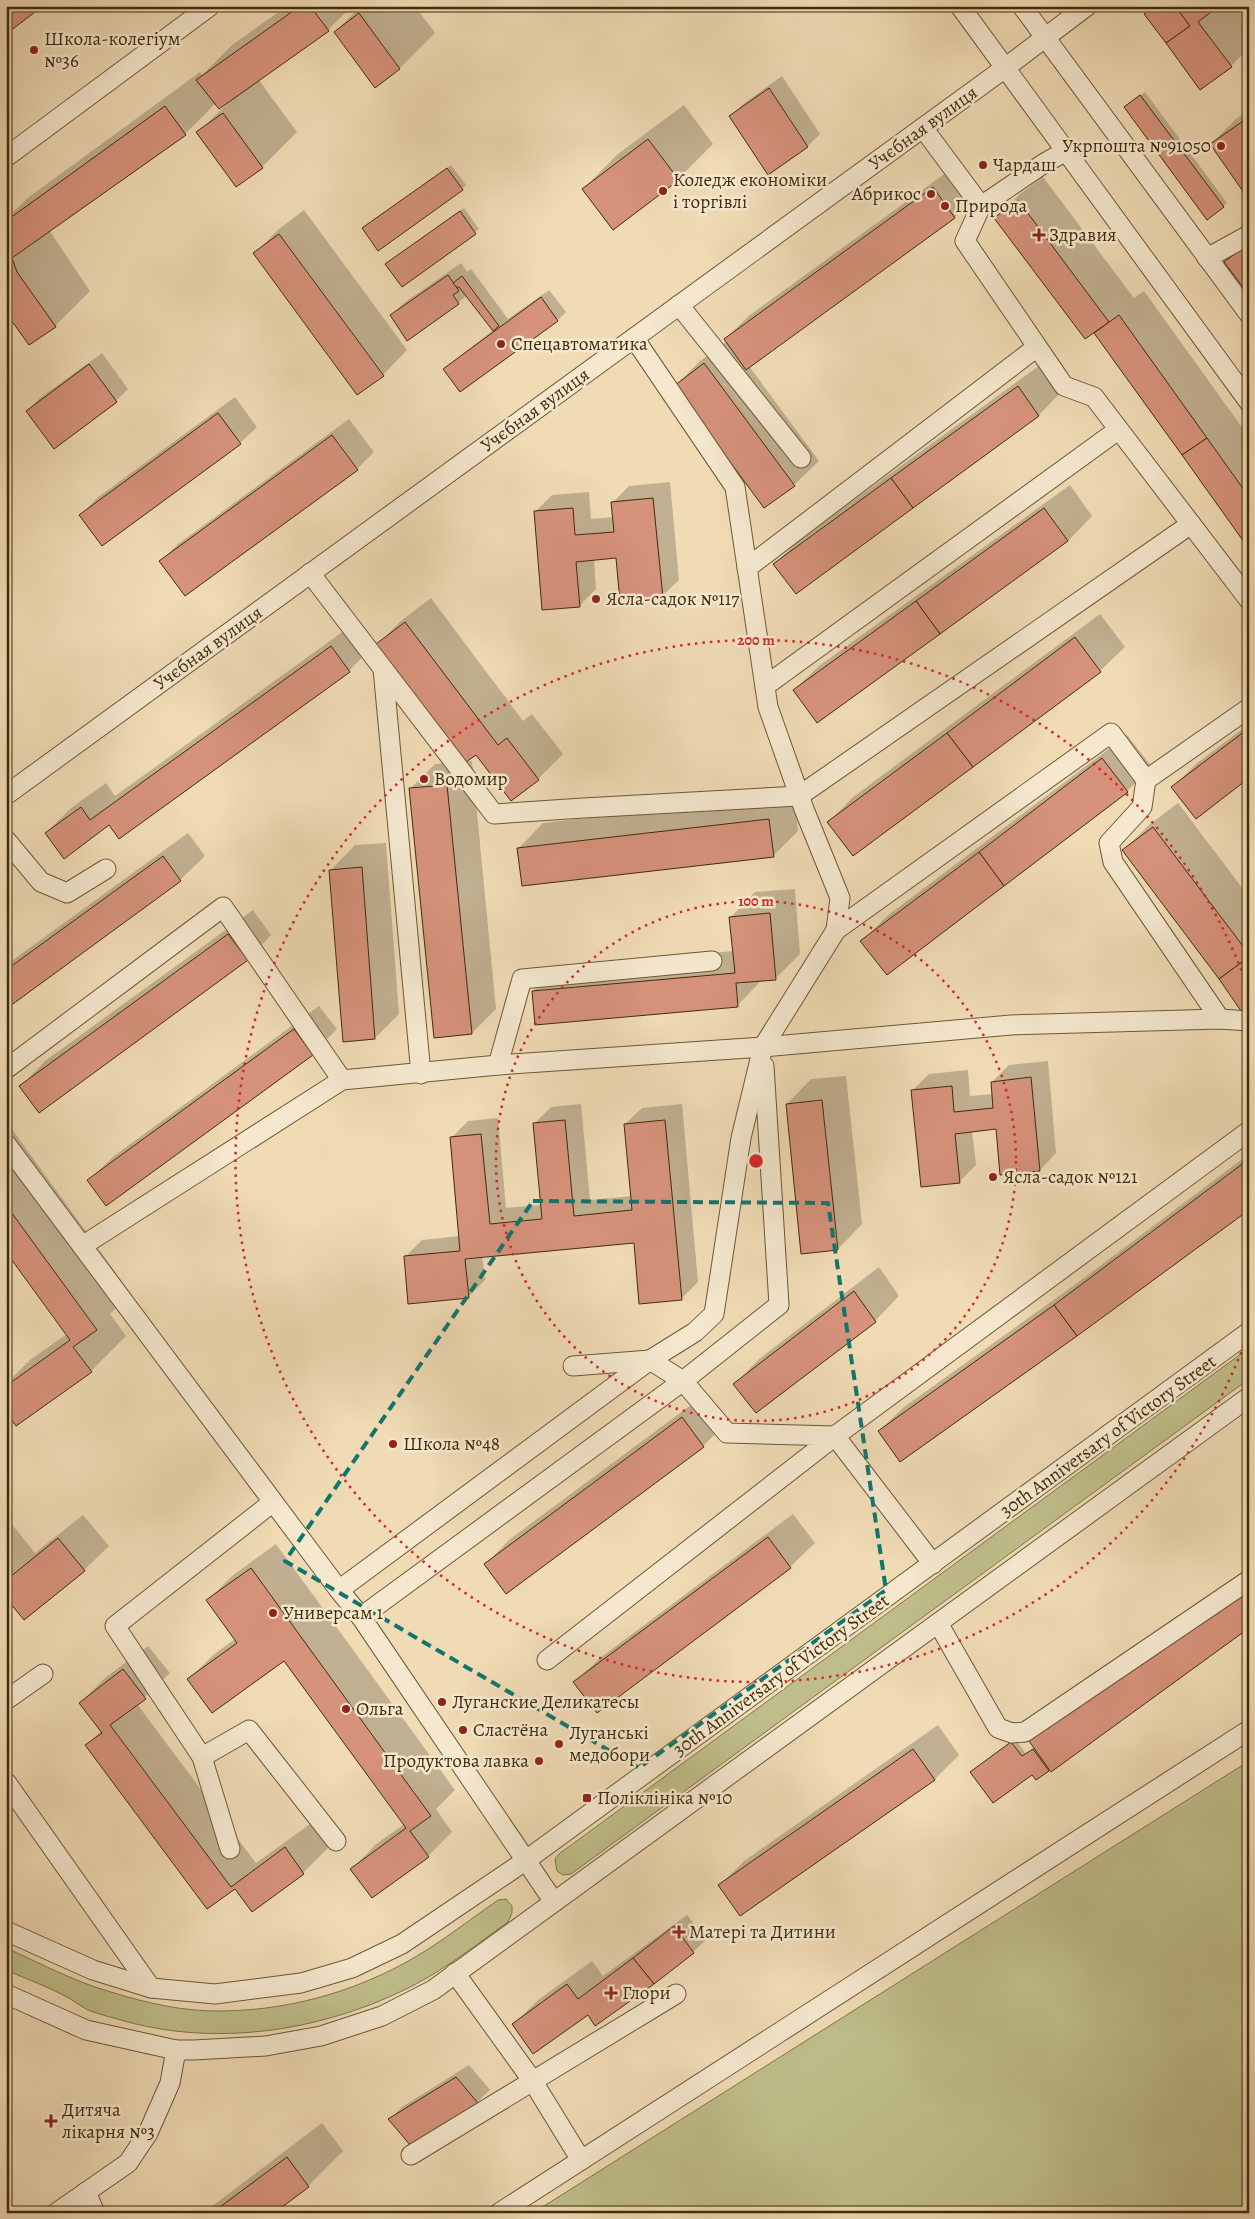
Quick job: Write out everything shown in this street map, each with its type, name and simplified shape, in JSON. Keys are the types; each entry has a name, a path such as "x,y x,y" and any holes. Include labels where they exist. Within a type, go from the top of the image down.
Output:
{"street":[{"path":"6,157 210,6"},
{"path":"960,6 1249,402"},
{"path":"1022,6 1249,314"},
{"name":"Учєбная вулиця","path":"6,795 923,128 1087,6"},
{"path":"923,128 981,206"},
{"path":"1066,152 1043,164 981,206 965,241 1064,386 1094,397 1249,600"},
{"path":"1207,258 1249,235"},
{"path":"679,305 801,458"},
{"path":"634,338 735,487 768,707 799,796 840,898 836,930"},
{"path":"747,568 1037,346"},
{"path":"765,686 1118,430"},
{"path":"310,574 494,814 799,796 1191,524"},
{"path":"383,669 421,1074"},
{"path":"1146,780 1249,708"},
{"path":"339,1590 650,1360 695,1332 714,1314 741,1138 763,1047 836,930 1111,734 1146,780 1142,807 1109,843 1113,862 1220,1019"},
{"path":"6,840 41,882 66,893 106,869"},
{"path":"6,1069 223,907 342,1080"},
{"path":"498,1065 522,979 712,961"},
{"path":"82,1246 342,1080 421,1074 498,1065 763,1047 1011,1024 1220,1019 1249,1021"},
{"path":"361,1617 683,1381 779,1305 763,1047"},
{"path":"547,1660 835,1436 1249,1131"},
{"path":"6,1144 361,1617 554,1902"},
{"name":"30th Anniversary of Victory Street","path":"6,1931 93,1970 151,1988 214,1994 301,1983 352,1968 402,1944 525,1861 1249,1332"},
{"path":"573,1366 650,1360 683,1381 727,1433 835,1436"},
{"path":"6,1994 86,2030 176,2050 266,2046 321,2036 382,2016 433,1990 1249,1397"},
{"path":"835,1436 933,1564"},
{"path":"230,1849 202,1757 115,1626 273,1502"},
{"path":"938,1623 998,1728 1012,1733 1025,1732 1249,1580"},
{"path":"6,1700 43,1674"},
{"path":"202,1757 248,1730 336,1841"},
{"path":"499,2213 1249,1730"},
{"path":"6,1782 151,1988"},
{"path":"455,1973 532,2080 581,2160"},
{"path":"411,2156 532,2080 676,1994"},
{"path":"56,2213 128,2163 148,2133 170,2083 176,2050"},
{"path":"86,2192 95,2213"}],"highlighted area":[{"path":"533,1201 828,1203 886,1590 639,1768 285,1561"}],"shaded area":[{"path":"1249,1348 1249,1379 571,1874 563,1875 557,1871 555,1859 559,1854"},
{"path":"1249,1761 1249,2213 533,2213"},
{"path":"506,1899 512,1906 512,1913 508,1922 462,1955 414,1985 381,2001 346,2013 274,2030 200,2033 128,2022 88,2010 58,1992 6,1970 6,1948 84,1983 124,1996 180,2008 209,2011 250,2010 304,2001 331,1994 382,1975 430,1948 498,1900"}],"building":[{"path":"6,6 43,6 6,34"},
{"path":"300,6 310,6 329,31 219,109 196,80"},
{"path":"788,6 798,6 791,11"},
{"path":"1155,6 1175,6 1190,26 1166,43 1144,14"},
{"path":"1175,6 1219,6 1198,22 1232,67 1200,90 1166,43 1190,26"},
{"path":"359,13 400,69 375,88 334,32"},
{"path":"769,88 808,147 768,175 729,116"},
{"path":"1140,95 1224,207 1207,220 1124,107"},
{"path":"165,106 186,135 12,258 17,272 56,327 29,345 6,313 6,277 12,272 6,255 6,221"},
{"path":"223,113 263,168 236,187 196,132"},
{"path":"1249,117 1249,200 1210,144"},
{"path":"648,139 679,180 613,230 582,189"},
{"path":"447,168 463,190 378,251 362,228"},
{"path":"933,187 955,218 746,370 724,339"},
{"path":"1018,200 1109,322 1085,339 994,218"},
{"path":"460,211 476,234 402,287 385,264"},
{"path":"279,234 384,376 357,395 253,253"},
{"path":"1249,245 1249,295 1224,262"},
{"path":"448,275 459,291 453,295 459,304 407,341 390,315"},
{"path":"462,276 499,326 493,331 459,287 456,287 453,283"},
{"path":"541,297 558,321 460,392 443,369"},
{"path":"1119,315 1207,438 1182,455 1094,333"},
{"path":"704,363 795,486 764,508 674,386"},
{"path":"89,364 117,402 54,449 26,411"},
{"path":"1018,386 1039,416 913,508 891,478"},
{"path":"218,413 241,444 102,546 79,515"},
{"path":"332,435 358,470 185,596 159,561"},
{"path":"1207,438 1249,497 1249,549 1182,455"},
{"path":"891,478 913,508 796,594 773,564"},
{"path":"653,498 663,598 620,602 616,558 576,562 580,607 542,610 534,511 573,508 575,535 614,532 611,502"},
{"path":"1044,508 1068,541 940,634 916,601"},
{"path":"916,601 940,634 817,723 793,690"},
{"path":"405,622 498,745 507,738 539,780 511,801 476,755 466,762 376,644"},
{"path":"1075,637 1101,672 973,767 947,733"},
{"path":"331,646 350,672 119,839 109,825 64,859 45,833 81,807 90,820"},
{"path":"1249,728 1249,778 1196,819 1171,787"},
{"path":"947,733 973,767 853,856 827,822"},
{"path":"1102,758 1128,792 1004,886 979,852"},
{"path":"447,785 472,1034 434,1038 409,788"},
{"path":"769,819 774,857 522,886 517,848"},
{"path":"1153,827 1249,954 1249,957 1219,979 1122,850"},
{"path":"979,852 1004,886 887,975 860,941"},
{"path":"163,856 181,881 6,1009 6,970"},
{"path":"362,867 375,1039 343,1042 329,870"},
{"path":"770,913 776,980 736,983 738,1007 535,1025 532,991 735,973 729,917"},
{"path":"228,934 248,960 39,1113 19,1086"},
{"path":"1249,957 1249,1020 1248,1021 1219,979"},
{"path":"294,1029 313,1055 106,1206 87,1180"},
{"path":"1031,1077 1040,1171 1000,1175 996,1129 955,1134 960,1183 921,1187 911,1090 952,1086 954,1112 993,1108 991,1082"},
{"path":"822,1100 838,1250 801,1254 786,1104"},
{"path":"565,1120 574,1216 632,1210 624,1124 665,1120 682,1300 639,1304 634,1243 465,1259 469,1298 408,1304 404,1256 460,1251 450,1137 481,1134 490,1224 542,1219 533,1123"},
{"path":"1249,1159 1249,1210 1077,1336 1054,1305"},
{"path":"6,1205 97,1330 73,1347 92,1372 16,1426 6,1412 6,1386 70,1340 6,1252"},
{"path":"854,1291 876,1322 756,1413 733,1384"},
{"path":"1054,1305 1077,1336 900,1462 878,1431"},
{"path":"682,1417 704,1447 506,1594 484,1564"},
{"path":"768,1537 791,1568 597,1713 573,1682"},
{"path":"58,1538 85,1571 24,1620 6,1598 6,1572 10,1577"},
{"path":"251,1568 431,1816 410,1831 429,1857 372,1898 350,1869 406,1828 284,1661 212,1713 187,1679 237,1643 206,1600"},
{"path":"1249,1582 1249,1628 1051,1772 1029,1741"},
{"path":"123,1669 146,1699 110,1725 231,1887 285,1847 304,1874 252,1912 235,1889 207,1909 85,1745 102,1733 79,1703"},
{"path":"1011,1742 1022,1756 1033,1749 1049,1771 1036,1780 1032,1775 993,1803 970,1772"},
{"path":"913,1749 935,1780 740,1916 718,1885"},
{"path":"674,1926 694,1953 654,1984 633,1958"},
{"path":"633,1958 654,1984 595,2026 588,2015 533,2054 512,2024 567,1984 578,1999"},
{"path":"456,2077 478,2103 411,2146 388,2119"},
{"path":"287,2157 309,2187 274,2213 212,2213"}],"place":[{"name":"Школа-колегіум №36","path":"34,50"},
{"name":"Укрпошта №91050","path":"1221,146"},
{"name":"Чардаш","path":"983,165"},
{"name":"Коледж економіки і торгівлі","path":"663,191"},
{"name":"Абрикос","path":"931,194"},
{"name":"Природа","path":"945,206"},
{"name":"Здравия","path":"1039,235"},
{"name":"Спецавтоматика","path":"501,344"},
{"name":"Ясла-садок №117","path":"596,599"},
{"name":"Водомир","path":"424,779"},
{"name":"Ясла-садок №121","path":"993,1177"},
{"name":"Школа №48","path":"393,1444"},
{"name":"Универсам 1","path":"273,1613"},
{"name":"Луганские Деликатесы","path":"442,1702"},
{"name":"Ольга","path":"346,1709"},
{"name":"Сластёна","path":"463,1730"},
{"name":"Луганські медобори","path":"559,1744"},
{"name":"Продуктова лавка","path":"539,1761"},
{"name":"Поліклініка №10","path":"587,1798"},
{"name":"Матері та Дитини","path":"679,1932"},
{"name":"Глори","path":"611,1993"},
{"name":"Дитяча лікарня №3","path":"51,2121"}]}
